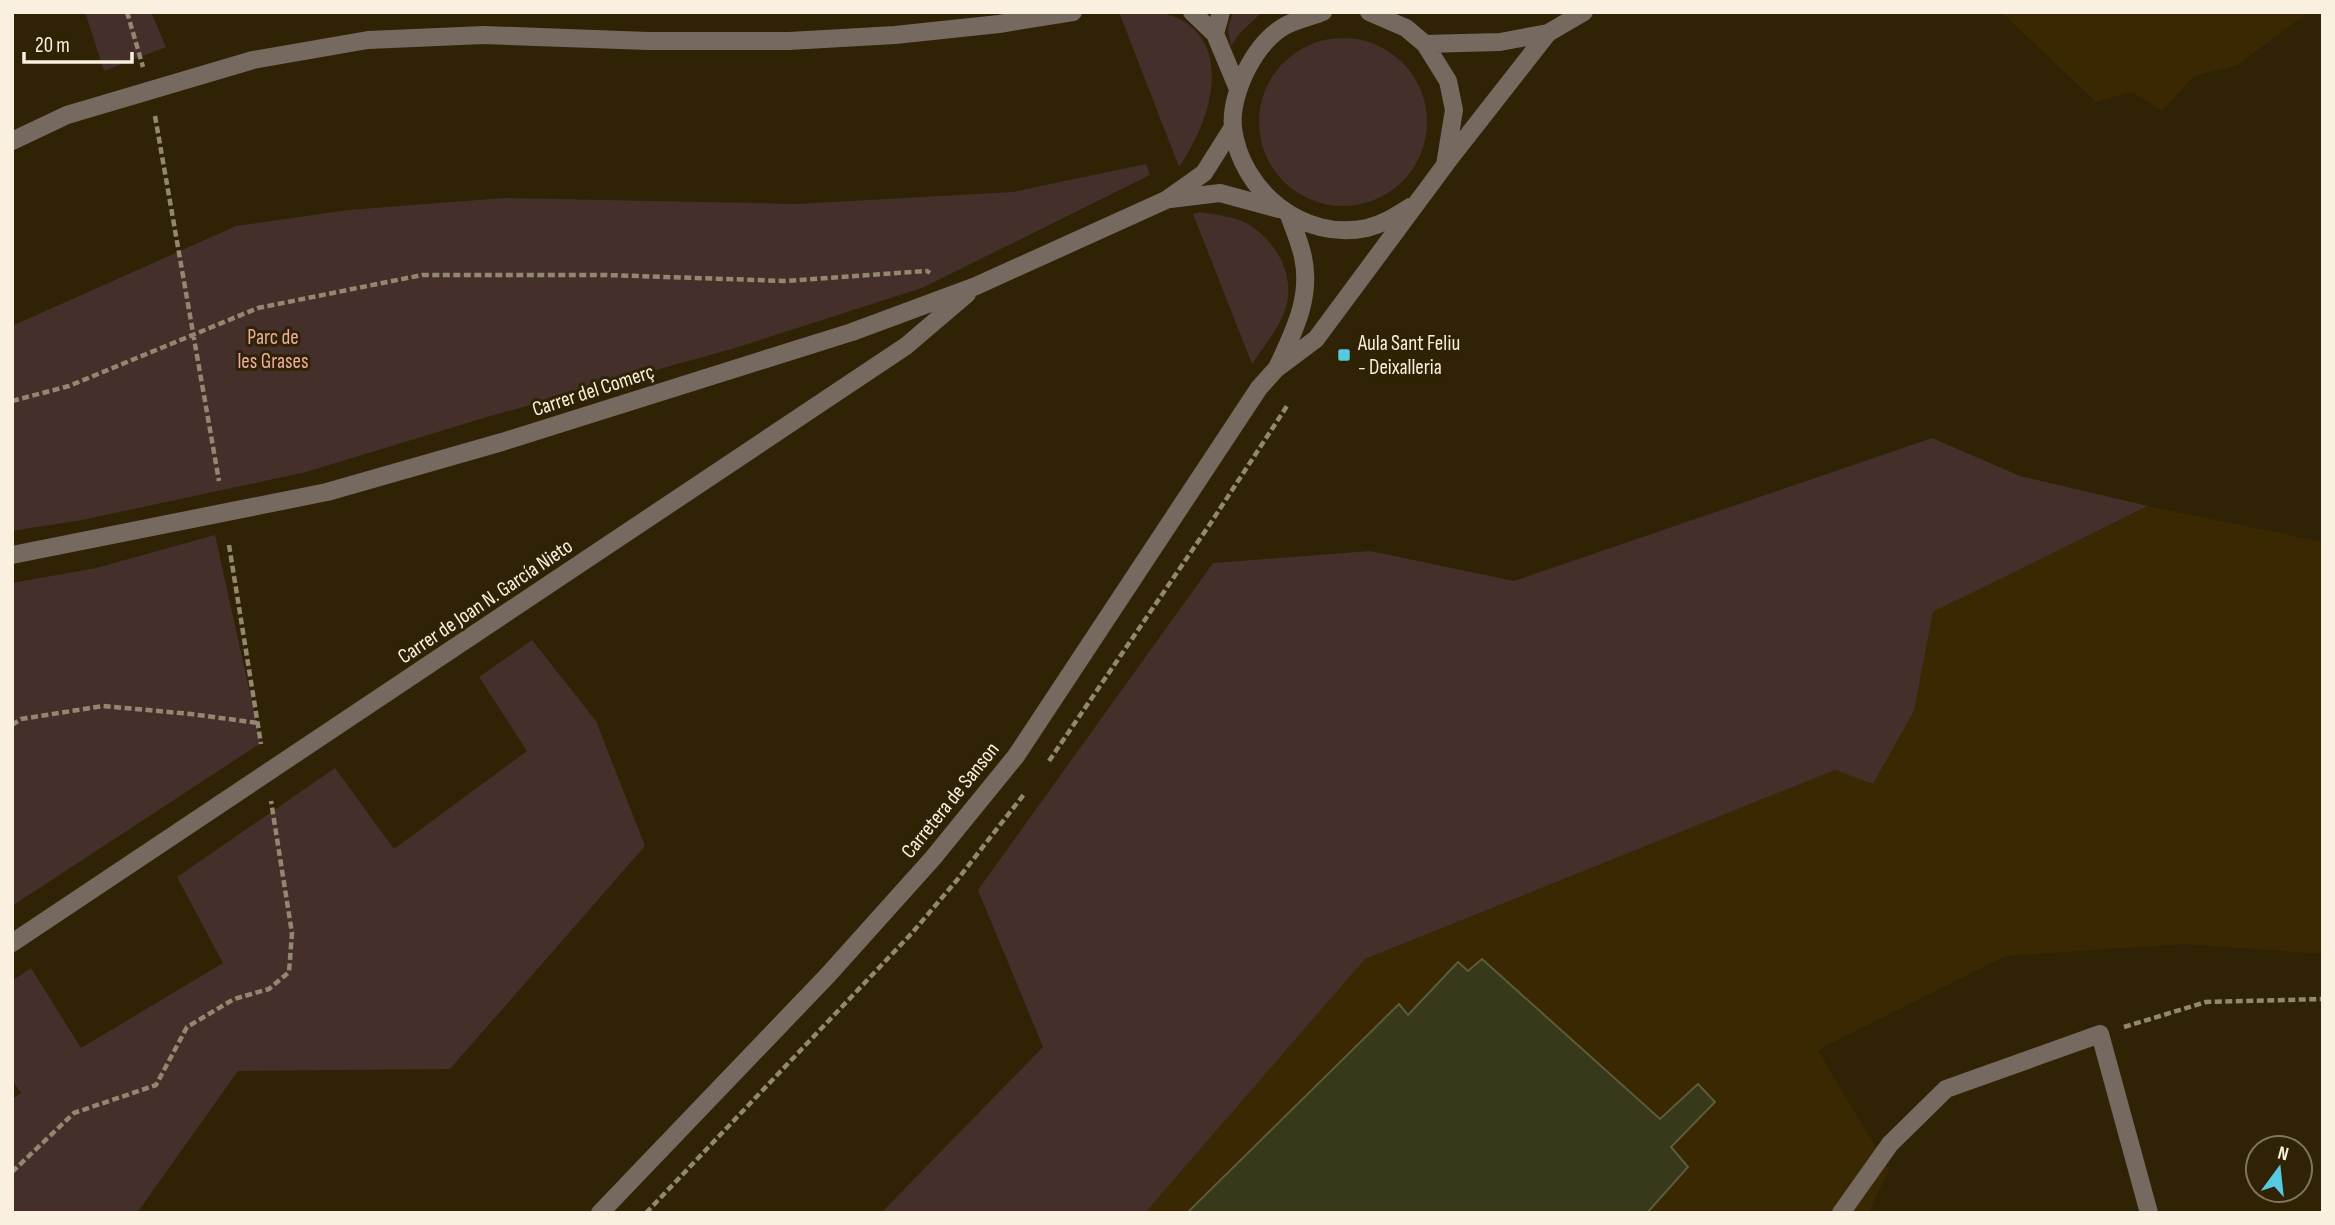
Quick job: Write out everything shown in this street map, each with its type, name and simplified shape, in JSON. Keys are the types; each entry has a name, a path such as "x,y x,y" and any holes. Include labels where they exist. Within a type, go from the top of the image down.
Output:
{"street":[{"path":"12,141 67,115 253,60 368,40 484,35 648,41 789,41 895,35 999,24 1073,12"},
{"path":"1192,12 1215,34 1238,89"},
{"path":"1215,34 1221,12"},
{"path":"1276,369 1301,316 1306,287 1303,259 1284,212 1245,170 1233,127 1238,89 1254,54 1283,27 1323,12"},
{"path":"1369,12 1404,20 1425,44 1448,81 1454,110 1445,165"},
{"path":"1425,44 1500,42 1548,33 1584,12"},
{"path":"1276,369 1316,339 1445,165 1548,33"},
{"name":"Carrer del Comerç","path":"12,555 327,492 502,442 852,332 976,286 1166,200 1204,173 1233,127"},
{"name":"Carrer del Comerç","path":"1166,200 1220,193 1284,212 1325,229 1364,228 1387,221 1419,201"},
{"name":"Carrer de Joan N. García Nieto","path":"12,943 906,346 976,286"},
{"name":"Carretera de Sanson","path":"600,1213 828,975 933,858 1016,756 1259,388 1276,369"},
{"path":"1841,1213 1890,1144 1946,1089 2100,1034 2148,1213"}],"path":[{"path":"127,12 150,90 219,481"},
{"path":"12,401 69,386 258,308 422,275 607,275 785,281 927,271 937,278"},
{"path":"12,1172 74,1113 156,1085 187,1027 234,999 270,989 289,972 292,933 229,545"},
{"path":"12,725 21,719 103,706 258,723"},
{"path":"2100,1034 2206,1002 2323,999"}],"shaded area":[{"path":"2001,12 2308,12 2238,65 2194,76 2162,111 2132,92 2096,102"},
{"path":"2148,506 2323,542 2323,954 2184,944 2006,956 1818,1050 1889,1170 1868,1213 1145,1213 1365,959 1835,770 1873,783 1914,711 1933,612"}],"green space":[{"path":"85,12 151,12 166,47 104,71"},
{"path":"1119,12 1171,15 1196,31 1207,48 1211,88 1207,109 1190,150 1179,167"},
{"path":"1233,12 1262,12 1239,34 1231,46 1228,29"},
{"path":"1343,38 1375,44 1402,63 1421,90 1427,122 1421,154 1402,181 1375,200 1343,206 1311,200 1284,181 1265,154 1259,122 1265,90 1284,63 1311,44"},
{"name":"Parc de les Grases","path":"1146,164 1150,175 922,288 735,348 487,417 306,472 82,520 12,531 12,326 236,226 348,210 504,198 797,204 1013,192"},
{"path":"1200,212 1231,217 1248,224 1275,249 1285,271 1288,282 1286,307 1276,330 1252,364 1193,214"},
{"path":"1932,438 2020,476 2148,506 1933,612 1914,711 1873,784 1835,770 1365,959 1145,1213 881,1213 1043,1047 978,890 1213,563 1370,551 1514,581"},
{"path":"215,535 261,743 12,906 12,583 96,568"},
{"path":"532,640 596,721 645,846 450,1069 238,1071 137,1213 12,1213 12,1099 21,1093 12,1080 12,981 31,968 81,1048 223,963 177,877 335,768 394,849 527,751 479,677"}],"building":[{"path":"1482,959 1660,1119 1698,1084 1715,1102 1671,1147 1688,1167 1647,1213 1187,1213 1399,1004 1408,1015 1458,962 1468,971"}],"place":[{"name":"Aula Sant Feliu - Deixalleria","path":"1344,355"}]}
